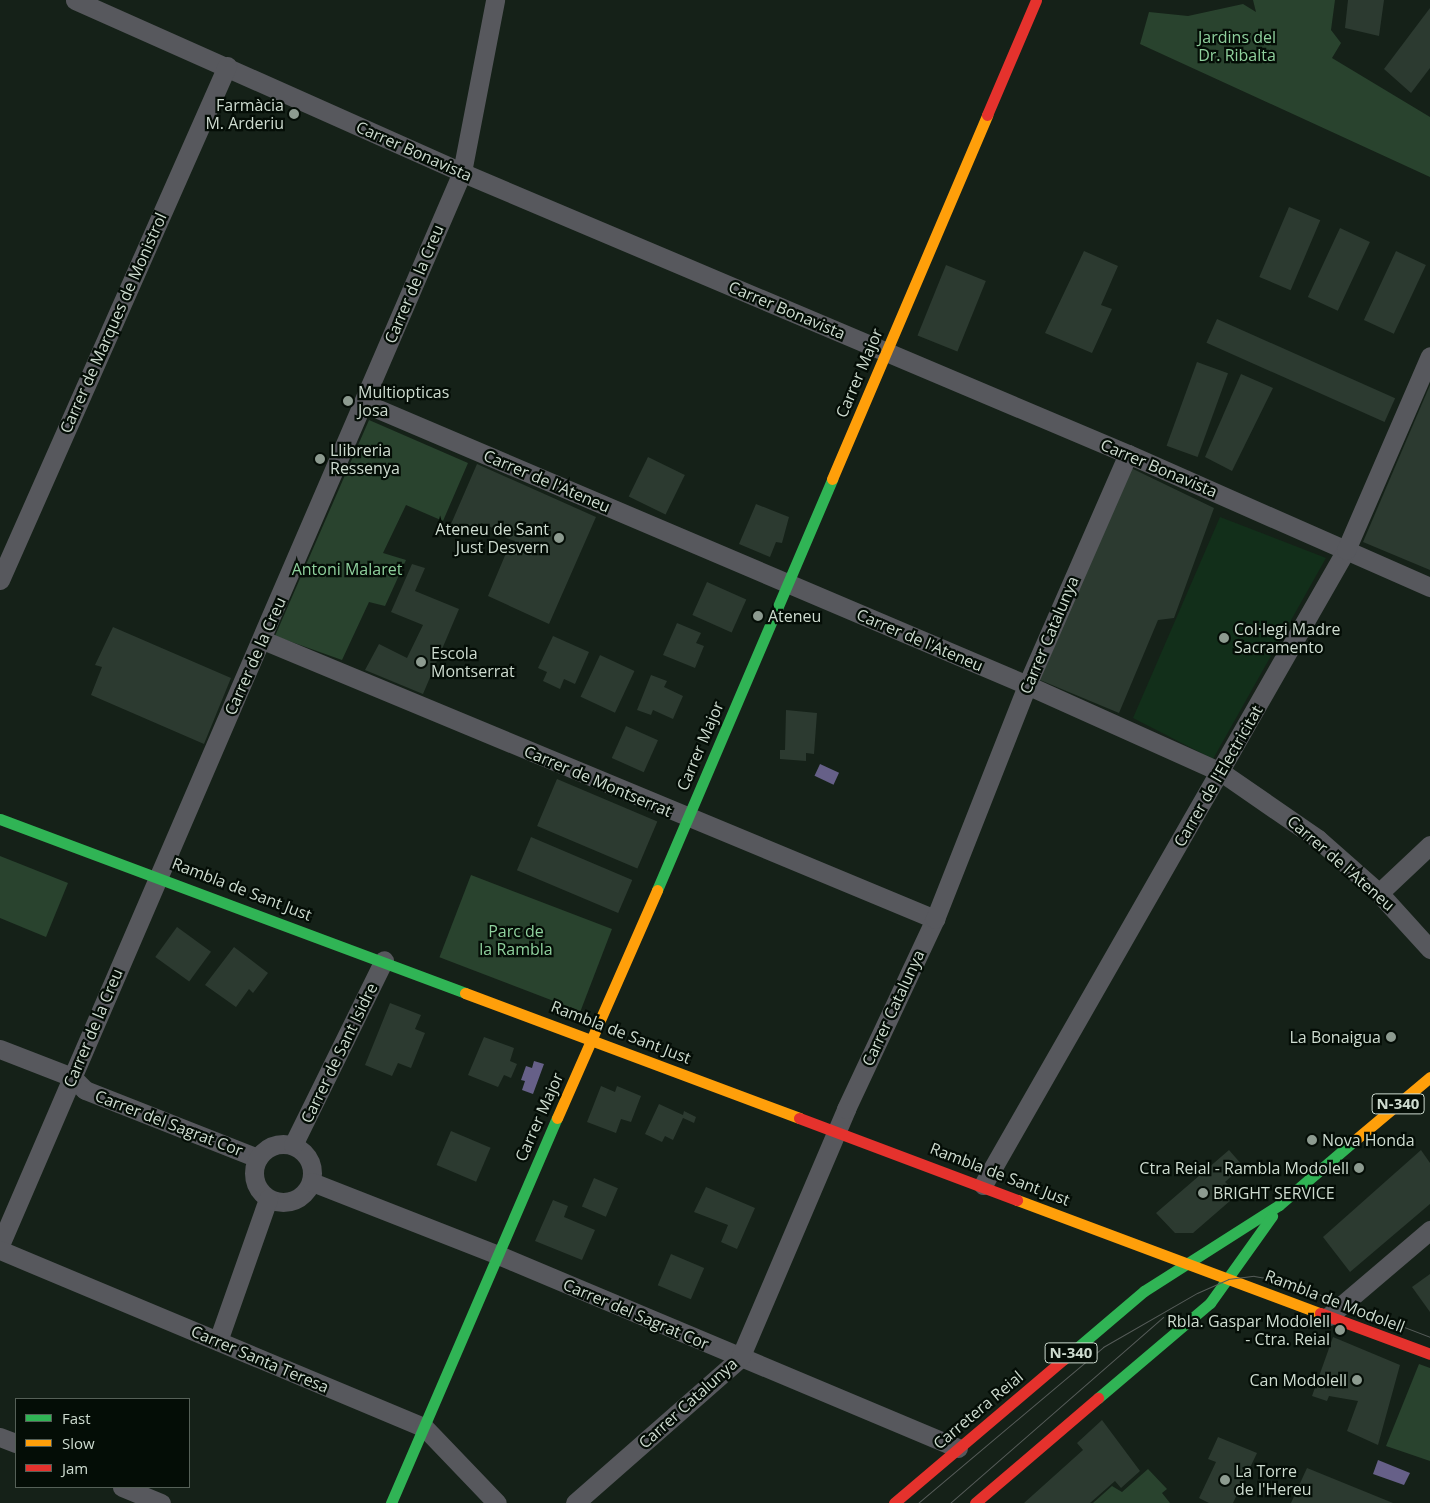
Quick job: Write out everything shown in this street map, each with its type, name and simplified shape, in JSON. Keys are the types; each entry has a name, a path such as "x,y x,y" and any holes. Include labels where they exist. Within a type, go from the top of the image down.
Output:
{"street":[{"name":"Carrer Bonavista","path":"75,0 462,172 1128,454 1430,587"},
{"name":"Carrer de la Creu","path":"0,1246 263,640 462,172 495,0"},
{"name":"Carrer Major","path":"391,1503 496,1254 686,819 1036,0"},
{"name":"Carrer de Marques de Monistrol","path":"0,580 227,66"},
{"name":"Carrer de l'Electricitat","path":"983,1185 1221,772 1346,550 1430,356"},
{"name":"Carrer de l'Ateneu","path":"364,403 1027,685 1221,772 1318,839 1379,893 1430,949"},
{"name":"Carrer Catalunya","path":"575,1503 740,1358 837,1130 934,919 1027,685 1128,454"},
{"name":"Carrer de Montserrat","path":"263,640 686,819 934,919"},
{"name":"Rambla de Sant Just","path":"0,819 160,876 1228,1279"},
{"path":"1379,893 1430,845"},
{"name":"Carrer de Sant Isidre","path":"293,1145 384,960"},
{"name":"Carrer del Sagrat Cor","path":"0,1049 72,1077 85,1090 258,1158"},
{"name":"Carretera Reial","path":"894,1503 1144,1291 1187,1262 1229,1240 1279,1206 1430,1077"},
{"path":"273,1145 293,1145 310,1160 312,1182 294,1201 281,1203 268,1199 254,1181 258,1158 273,1145"},
{"name":"Carrer del Sagrat Cor","path":"312,1182 496,1254 958,1448"},
{"path":"218,1341 268,1199"},
{"name":"Carretera Reial","path":"975,1503 1210,1303 1279,1206"},
{"path":"1329,1316 1430,1230"},
{"name":"Carrer Santa Teresa","path":"0,1250 424,1427 497,1503"},
{"name":"Rambla de Modolell","path":"1228,1279 1430,1354"},
{"path":"0,1436 15,1443"},
{"path":"124,1488 161,1503"}],"shaded area":[{"name":"Col·legi Madre Sacramento","path":"1220,517 1326,558 1213,759 1133,718"},
{"path":"820,764 839,773 834,785 815,776"},
{"path":"534,1061 544,1064 533,1094 522,1090 525,1081 521,1080 526,1066 532,1068"},
{"path":"1378,1460 1410,1473 1404,1485 1373,1474"}],"green space":[{"name":"Jardins del Dr. Ribalta","path":"1253,0 1335,0 1331,30 1341,43 1332,58 1430,117 1430,177 1140,44 1149,12 1188,16 1243,4 1256,12"},
{"name":"Antoni Malaret","path":"369,420 468,463 443,521 406,505 383,553 406,560 385,606 369,602 342,660 275,636"},
{"path":"0,856 68,883 46,937 0,918"},
{"name":"Parc de la Rambla","path":"471,875 612,929 580,1011 439,957"},
{"path":"1419,1364 1430,1368 1430,1461 1386,1446"},
{"path":"1148,1469 1167,1489 1162,1493 1170,1503 1093,1503 1112,1486 1122,1492"}],"building":[{"path":"1348,0 1384,0 1379,36 1345,28"},
{"path":"1430,8 1430,68 1411,93 1384,69"},
{"path":"1289,207 1320,220 1291,290 1259,277"},
{"path":"1340,228 1370,242 1338,311 1308,297"},
{"path":"1084,251 1118,266 1101,305 1112,309 1092,353 1045,333"},
{"path":"1396,251 1426,265 1394,334 1364,320"},
{"path":"946,265 986,281 957,352 918,335"},
{"path":"1217,319 1395,398 1385,422 1206,343"},
{"path":"1197,362 1228,373 1198,457 1167,446"},
{"path":"1241,374 1273,388 1232,471 1205,457"},
{"path":"1430,385 1430,570 1363,542"},
{"path":"648,457 685,475 666,515 629,497"},
{"path":"477,464 596,517 549,624 488,596 509,546 513,547 515,541 506,538 507,534 481,523 477,534 468,528 464,536 448,531"},
{"path":"1131,468 1214,508 1174,618 1158,620 1119,713 1040,680"},
{"path":"756,504 789,517 782,543 776,542 770,557 739,544"},
{"path":"412,564 425,568 415,591 459,609 423,694 365,670 379,644 407,658 423,625 391,612"},
{"path":"707,582 746,599 732,632 692,615"},
{"path":"677,623 701,633 696,643 704,646 695,668 663,655"},
{"path":"113,627 231,678 204,744 91,695 102,667 95,665"},
{"path":"553,636 589,652 575,684 564,679 560,689 543,681 547,672 538,668"},
{"path":"600,655 634,671 615,713 581,697"},
{"path":"651,675 667,681 664,687 683,696 673,719 653,710 651,715 637,710"},
{"path":"786,710 817,713 814,754 806,753 806,761 780,759 780,750 785,750"},
{"path":"626,726 658,740 644,772 612,758"},
{"path":"557,779 657,822 637,869 537,826"},
{"path":"531,837 632,880 618,913 517,870"},
{"path":"177,927 211,952 189,982 155,957"},
{"path":"234,947 268,973 253,993 249,989 236,1007 205,985"},
{"path":"390,1003 421,1015 415,1029 425,1033 411,1068 398,1063 392,1076 365,1065"},
{"path":"484,1037 514,1048 510,1061 517,1064 511,1078 504,1075 498,1087 468,1075"},
{"path":"601,1086 615,1092 617,1086 641,1096 631,1122 621,1119 616,1133 587,1122"},
{"path":"659,1104 683,1115 684,1111 696,1117 694,1123 683,1118 673,1140 665,1136 662,1142 645,1134"},
{"path":"451,1131 491,1148 476,1182 437,1165"},
{"path":"1229,1150 1243,1166 1225,1182 1238,1194 1193,1233 1175,1233 1156,1213"},
{"path":"1421,1150 1430,1163 1430,1204 1350,1272 1323,1237"},
{"path":"594,1178 618,1188 606,1217 582,1207"},
{"path":"706,1187 755,1208 737,1249 721,1242 728,1225 694,1212"},
{"path":"553,1200 568,1206 564,1217 595,1230 582,1260 535,1241"},
{"path":"671,1254 704,1268 691,1299 658,1285"},
{"path":"1430,1274 1430,1312 1412,1287"},
{"name":"Can Modolell","path":"1333,1337 1400,1365 1378,1445 1347,1431 1358,1401 1329,1396 1327,1401 1312,1396"},
{"path":"1102,1420 1140,1471 1121,1488 1115,1481 1090,1503 1024,1503 1083,1450 1077,1443"},
{"name":"La Torre de l'Hereu","path":"1218,1437 1257,1453 1233,1503 1209,1503 1199,1498 1216,1462 1208,1459"},
{"path":"1307,1468 1393,1503 1291,1503"}],"tram line":[{"path":"918,1503 1103,1347 1197,1293 1228,1279 1254,1276 1287,1282 1430,1337"},
{"path":"950,1503 1163,1317"}],"traffic: fast":[{"path":"657,890 832,479"},
{"path":"0,819 465,993"},
{"path":"391,1503 557,1118"},
{"path":"1064,1359 1144,1291 1279,1205 1355,1140"},
{"path":"1098,1398 1210,1303 1272,1216"}],"traffic: slow":[{"path":"832,479 987,115"},
{"path":"557,1118 657,890"},
{"path":"465,993 799,1118"},
{"path":"1355,1140 1430,1077"},
{"path":"1017,1200 1320,1313"}],"traffic: jam":[{"path":"987,115 1036,0"},
{"path":"799,1118 1017,1200"},
{"path":"1320,1313 1430,1354"},
{"path":"894,1503 1064,1359"},
{"path":"975,1503 1098,1398"}],"place":[{"name":"Farmàcia M. Arderiu","path":"294,114"},
{"name":"Multiopticas Josa","path":"348,401"},
{"name":"Llibreria Ressenya","path":"320,459"},
{"name":"Ateneu de Sant Just Desvern","path":"559,538"},
{"name":"Ateneu","path":"758,616"},
{"name":"Col·legi Madre Sacramento","path":"1224,638"},
{"name":"Escola Montserrat","path":"421,662"},
{"name":"La Bonaigua","path":"1391,1037"},
{"name":"Nova Honda","path":"1312,1140"},
{"name":"Ctra Reial - Rambla Modolell","path":"1359,1168"},
{"name":"BRIGHT SERVICE","path":"1203,1193"},
{"name":"Rbla. Gaspar Modolell - Ctra. Reial","path":"1340,1330"},
{"name":"Can Modolell","path":"1357,1380"},
{"name":"La Torre de l'Hereu","path":"1225,1480"}]}
